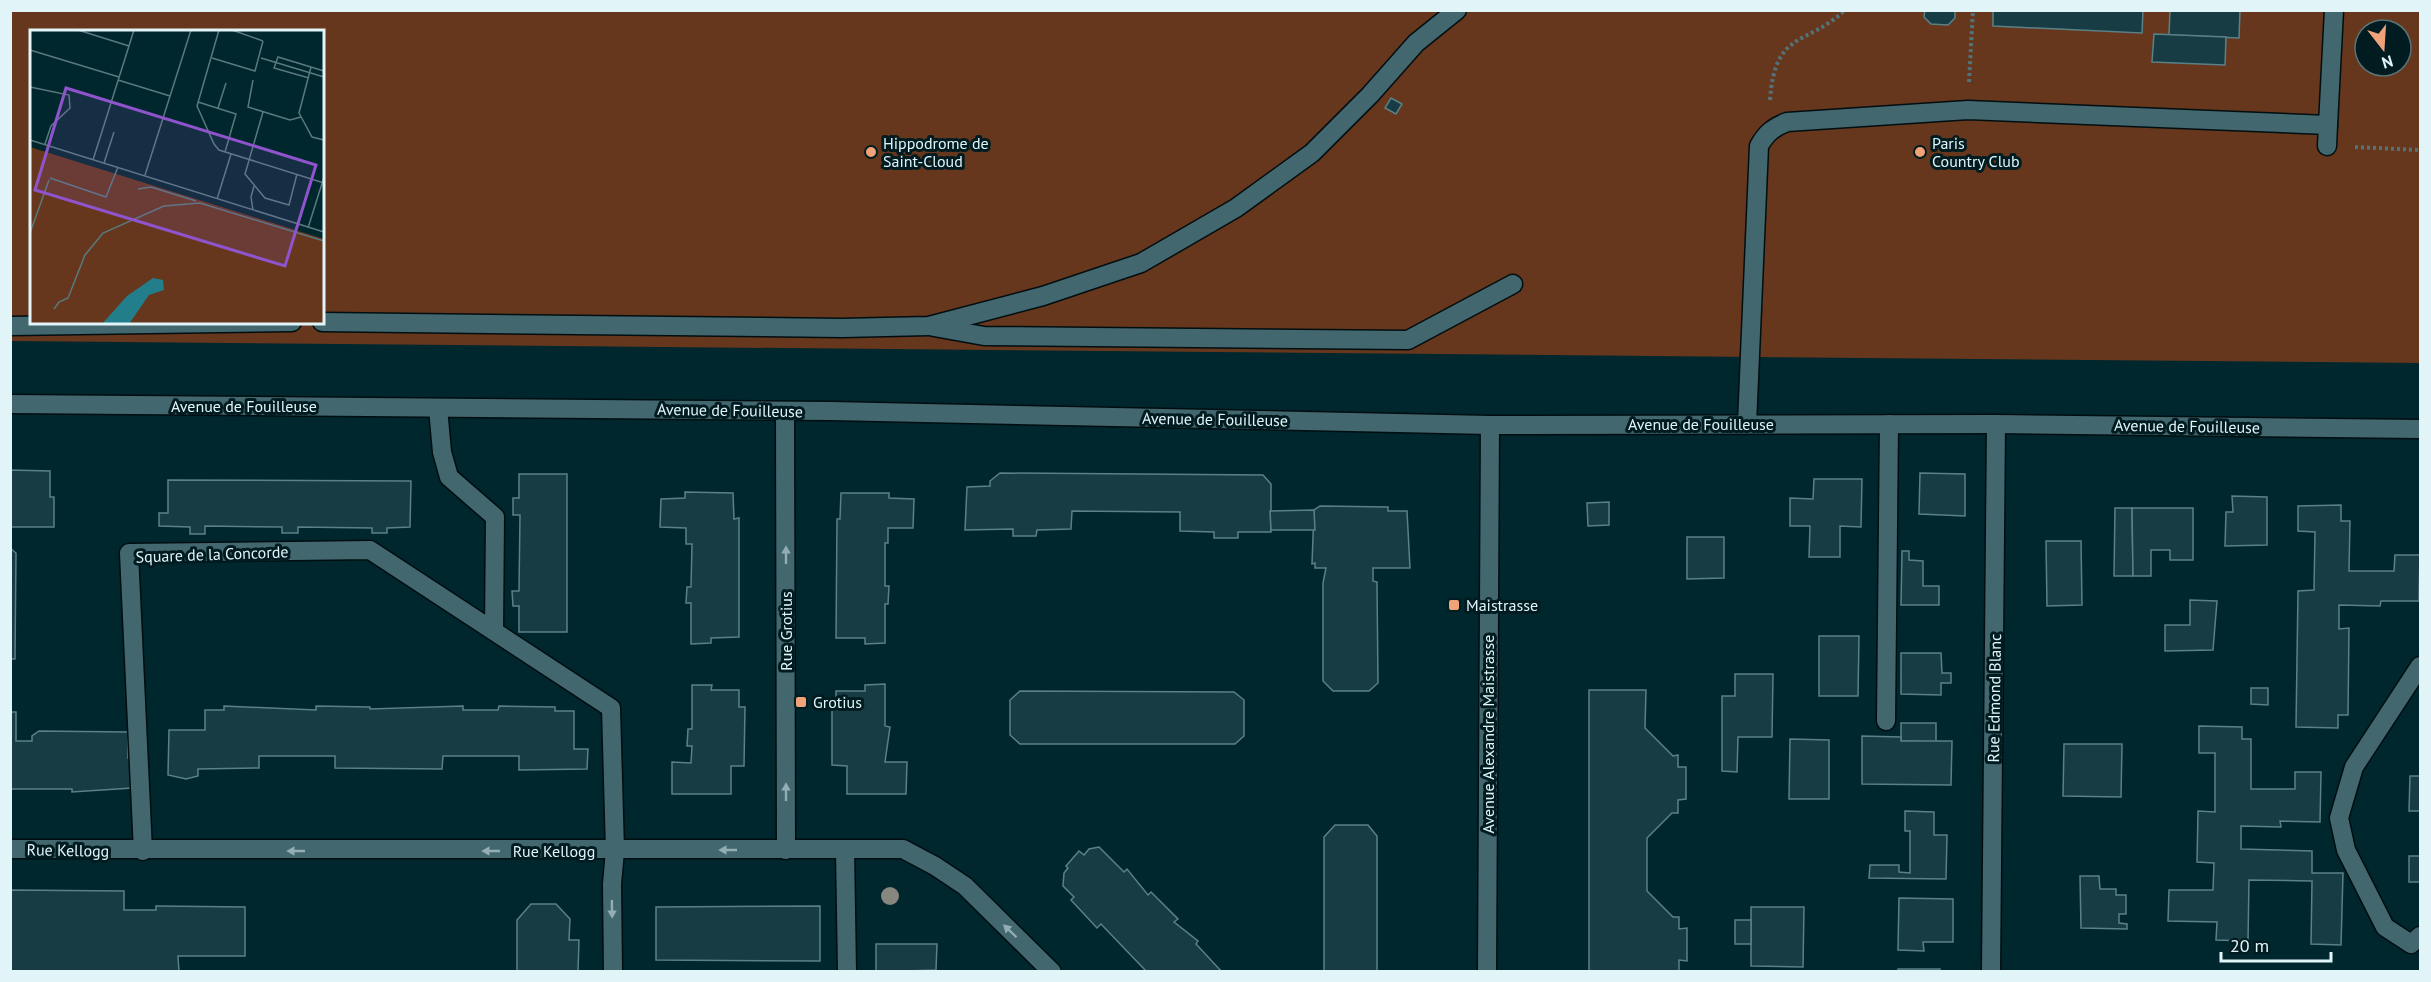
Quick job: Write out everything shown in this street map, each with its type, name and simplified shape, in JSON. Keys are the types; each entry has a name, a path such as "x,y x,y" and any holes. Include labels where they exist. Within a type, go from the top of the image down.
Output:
{"street":[{"path":"929,326 1043,296 1141,263 1236,208 1312,153 1370,95 1416,43 1457,10"},
{"path":"2327,146 2334,10"},
{"path":"1747,424 1758,152 1767,134 1787,122 1968,110 2328,125"},
{"path":"324,322 842,328 929,326 984,336 1408,340 1513,284"},
{"path":"10,326 151,324"},
{"name":"Avenue de Fouilleuse","path":"10,404 785,411 1490,425 1996,424 2421,429"},
{"path":"438,408 442,452 449,477 495,517 494,630"},
{"name":"Rue Grotius","path":"785,411 786,850"},
{"path":"1886,721 1889,424"},
{"name":"Rue Edmond Blanc","path":"1991,972 1996,424"},
{"name":"Avenue Alexandre Maistrasse","path":"1487,972 1490,425"},
{"name":"Square de la Concorde","path":"143,851 129,553 370,550 611,708 615,851"},
{"path":"2421,666 2354,767 2339,818 2346,850 2385,927 2412,944 2421,936"},
{"name":"Rue Kellogg","path":"10,849 143,851 903,849 935,866 965,886 1052,972"},
{"path":"845,850 847,972"},
{"path":"613,972 612,884 615,851"}],"path":[{"path":"1767,134 1772,76 1782,54 1801,36 1825,26 1845,10"},
{"path":"1968,110 1973,10"},
{"path":"2327,146 2421,150"}],"shaded area":[{"path":"10,11 2420,11 2420,363 11,341"}],"building":[{"path":"1925,10 1955,10 1955,18 1948,25 1931,24 1924,17"},
{"path":"1993,10 2143,10 2142,33 1993,26"},
{"path":"2170,10 2240,10 2239,38 2169,35"},
{"path":"2154,34 2226,37 2225,65 2152,62"},
{"path":"1391,98 1402,104 1396,114 1385,108"},
{"path":"10,470 50,471 50,497 54,497 54,527 10,527"},
{"path":"1000,473 1263,475 1271,484 1271,532 1238,532 1238,538 1214,538 1214,532 1180,531 1180,512 1072,511 1071,529 1037,530 1036,536 1013,536 1013,529 965,530 967,487 990,486 990,481"},
{"path":"1920,473 1965,474 1965,516 1919,514"},
{"path":"519,474 567,474 567,632 519,632 519,606 513,606 512,591 519,591 520,515 513,515 513,498 519,498"},
{"path":"1814,479 1862,479 1861,527 1840,526 1840,557 1809,557 1810,526 1790,526 1790,498 1813,499"},
{"path":"168,480 411,481 410,527 387,528 387,533 372,533 372,528 298,527 298,533 282,533 282,527 205,526 205,534 190,534 190,527 159,526 159,513 168,513"},
{"path":"685,492 733,493 734,519 739,518 739,637 711,638 711,643 691,644 691,603 686,603 687,587 691,587 692,544 686,544 686,528 660,527 661,499 685,498"},
{"path":"841,493 889,493 889,498 914,499 913,528 888,528 888,543 885,543 885,586 889,586 888,604 885,604 885,643 865,644 865,638 836,638 837,519 840,519"},
{"path":"2232,496 2267,497 2267,545 2225,546 2226,512 2233,512"},
{"path":"1609,502 1609,525 1588,526 1587,503"},
{"path":"2341,505 2341,521 2350,521 2349,571 2394,571 2395,555 2420,555 2419,601 2381,601 2380,606 2339,605 2339,629 2349,628 2348,715 2338,715 2338,728 2296,727 2298,591 2314,590 2315,532 2298,531 2298,506"},
{"path":"1320,506 1388,507 1388,511 1407,511 1410,568 1373,568 1373,581 1377,582 1378,683 1369,691 1333,691 1323,681 1323,583 1326,568 1315,568 1315,563 1312,564 1314,510"},
{"path":"2115,508 2132,508 2133,576 2114,576"},
{"path":"2132,508 2193,508 2193,560 2170,560 2170,550 2151,550 2151,576 2133,576"},
{"path":"1314,510 1315,530 1271,530 1270,511"},
{"path":"1687,537 1724,537 1724,578 1687,579"},
{"path":"2046,541 2081,541 2082,605 2047,606"},
{"path":"10,548 16,553 15,659 10,659"},
{"path":"1902,551 1909,551 1909,560 1923,561 1923,586 1939,586 1939,605 1901,605"},
{"path":"2190,600 2217,601 2213,650 2165,651 2165,625 2190,625"},
{"path":"1819,636 1859,636 1858,696 1819,696"},
{"path":"1901,653 1941,653 1942,673 1951,673 1951,683 1941,683 1941,695 1901,694"},
{"path":"1735,674 1773,674 1772,737 1738,737 1737,772 1722,771 1722,696 1735,696"},
{"path":"885,684 885,726 890,727 885,762 907,762 906,794 847,794 847,766 832,765 832,708 836,708 836,691 865,691 865,685"},
{"path":"692,685 712,685 711,690 739,690 739,707 745,707 744,766 731,766 731,794 672,794 672,762 691,763 692,746 687,746 688,729 692,729"},
{"path":"2251,688 2268,688 2268,705 2251,704"},
{"path":"1589,690 1646,690 1645,728 1673,756 1678,755 1678,767 1686,767 1686,799 1678,800 1678,813 1672,813 1647,838 1647,891 1673,917 1679,917 1679,929 1687,928 1687,961 1679,960 1679,972 1589,972"},
{"path":"1020,691 1234,692 1244,700 1244,736 1235,744 1020,744 1010,735 1010,700"},
{"path":"224,706 316,710 316,706 370,707 370,709 463,706 463,710 498,710 499,706 555,707 555,711 574,711 574,749 588,749 587,769 519,770 519,756 443,756 442,769 335,768 335,756 259,756 259,768 198,769 198,776 186,779 168,775 169,730 205,730 205,710 224,710"},
{"path":"10,712 16,712 16,741 32,741 32,736 39,731 128,732 128,758 132,757 132,788 72,792 72,789 10,789"},
{"path":"1901,723 1936,723 1936,742 1901,741"},
{"path":"2199,726 2242,727 2242,739 2251,739 2251,789 2295,789 2295,772 2321,772 2320,822 2280,821 2281,827 2241,826 2241,849 2312,851 2312,873 2343,873 2341,945 2311,944 2312,881 2249,880 2248,941 2216,940 2217,922 2168,921 2169,890 2213,890 2214,863 2197,862 2198,811 2215,812 2215,753 2199,753"},
{"path":"1862,736 1901,737 1901,741 1952,741 1951,785 1862,784"},
{"path":"1790,739 1829,740 1829,799 1789,799"},
{"path":"2064,744 2122,744 2121,797 2063,796"},
{"path":"2410,776 2420,776 2420,811 2409,811"},
{"path":"1905,811 1934,812 1934,835 1947,835 1946,879 1869,878 1870,865 1899,865 1899,872 1910,873 1910,831 1905,831"},
{"path":"1335,825 1368,825 1377,836 1377,972 1324,972 1324,837"},
{"path":"1099,847 1124,872 1127,869 1148,895 1151,892 1178,919 1174,922 1198,941 1196,944 1222,972 1147,972 1101,924 1097,928 1071,900 1074,897 1063,886 1064,873 1068,868 1066,866 1079,851 1084,855 1089,849"},
{"path":"2409,856 2420,856 2420,882 2409,882"},
{"path":"2080,876 2099,876 2100,889 2116,889 2116,895 2126,895 2126,914 2119,914 2119,923 2127,924 2127,929 2081,928"},
{"path":"10,890 124,891 124,910 156,910 156,906 245,907 245,956 178,956 179,972 10,972"},
{"path":"1899,898 1953,899 1953,942 1923,942 1924,951 1898,950"},
{"path":"531,904 556,904 570,919 569,940 579,940 578,972 517,972 517,920"},
{"path":"820,906 820,961 656,960 656,907"},
{"path":"1751,907 1804,907 1803,967 1751,966"},
{"path":"1735,920 1751,920 1751,944 1735,944"},
{"path":"876,944 937,944 936,970 876,972"},
{"path":"1898,969 1940,969 1940,972 1898,972"}],"place":[{"name":"Hippodrome de Saint-Cloud","path":"871,152"},
{"name":"Paris Country Club","path":"1920,152"},
{"name":"Maistrasse","path":"1454,605"},
{"name":"Grotius","path":"801,702"}]}
